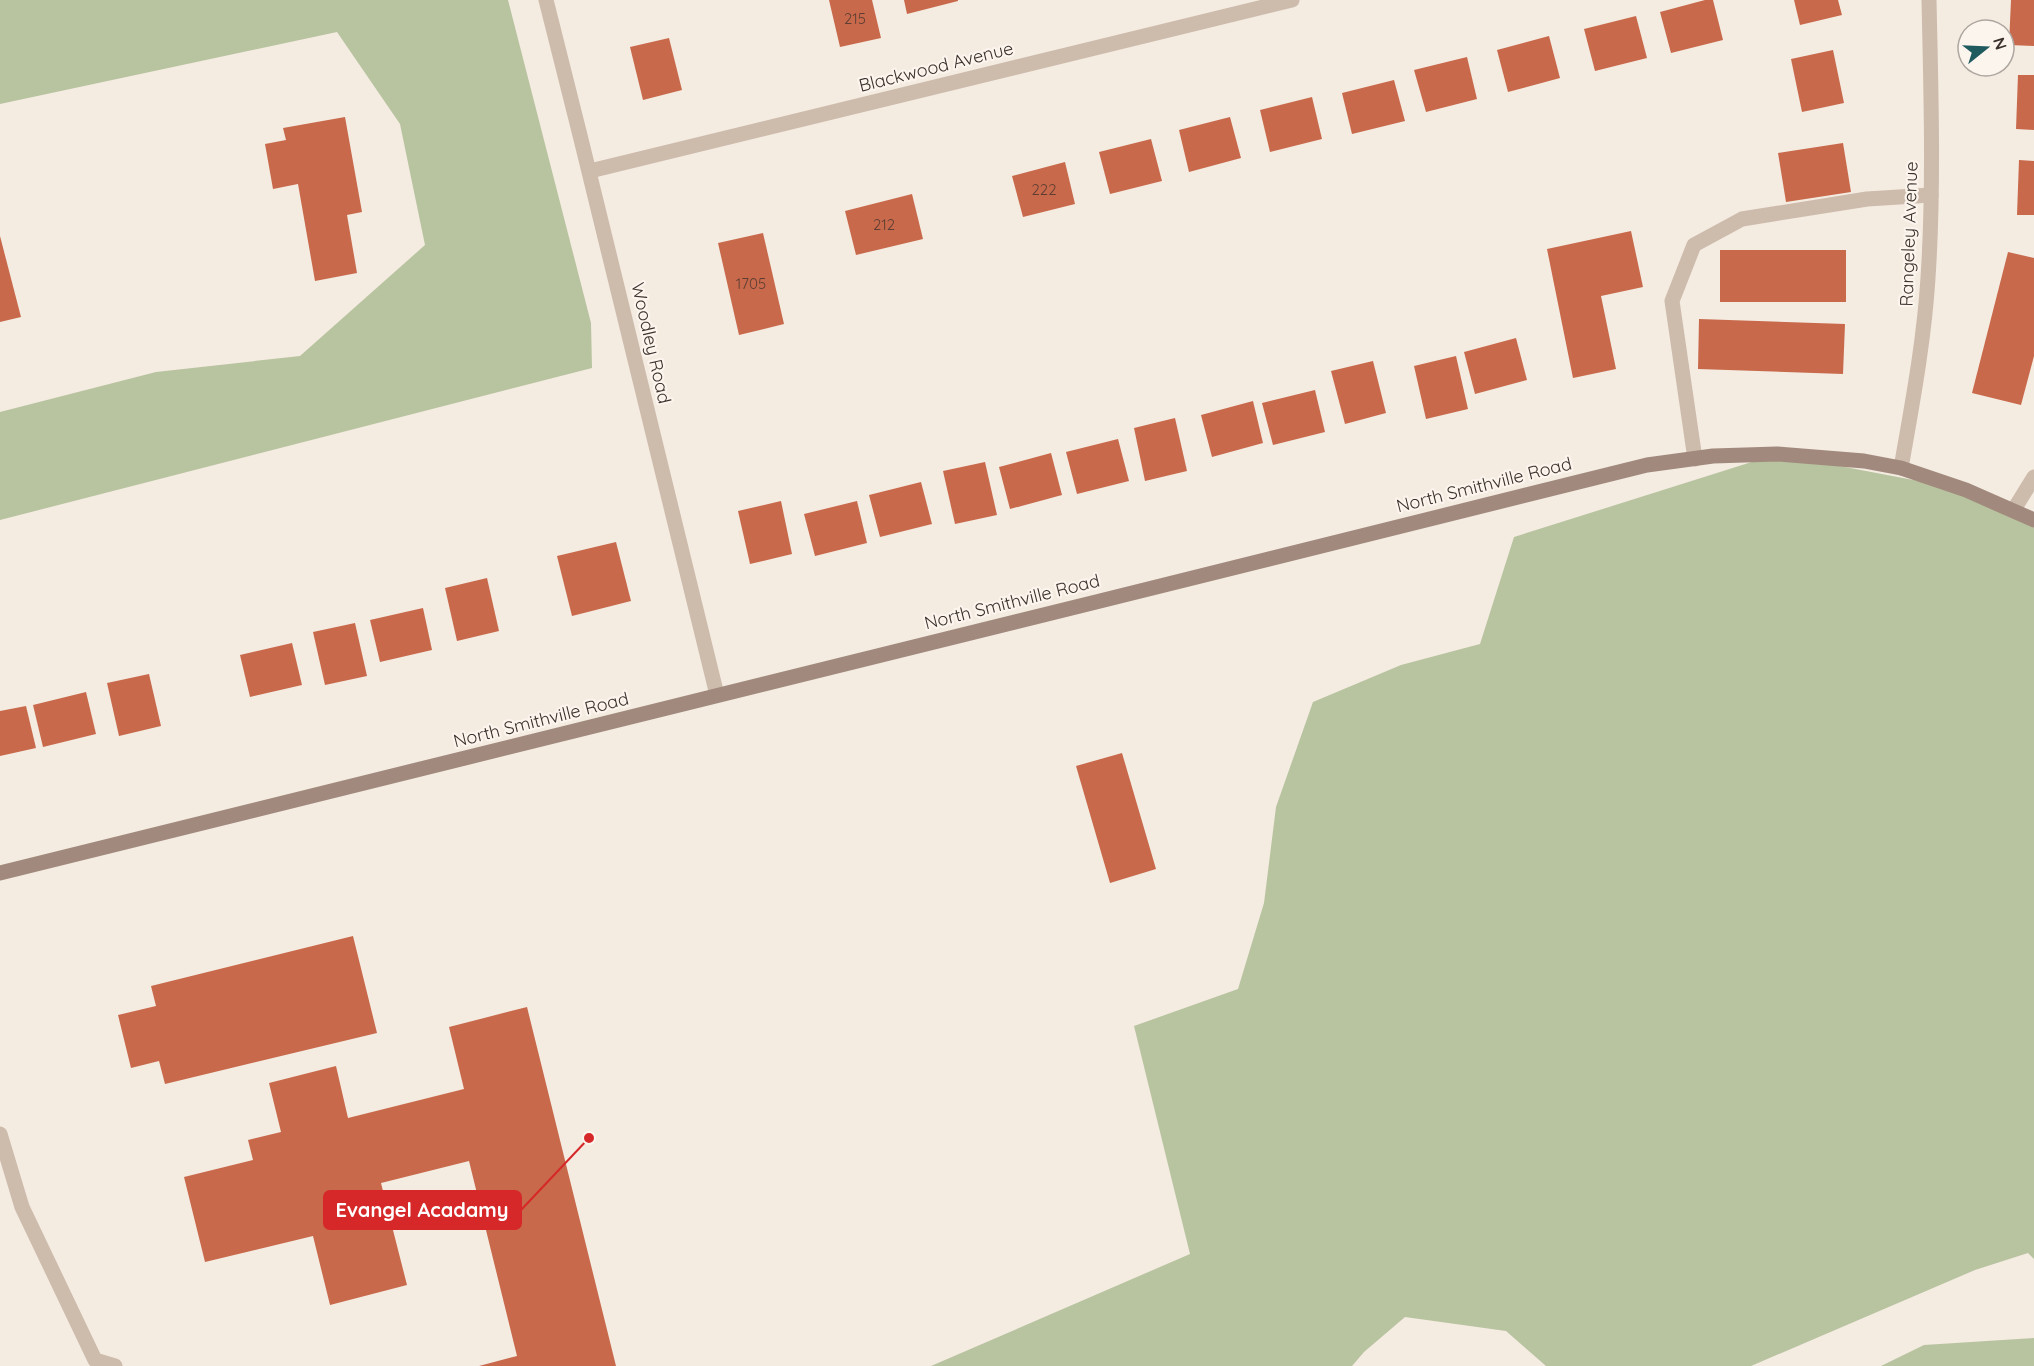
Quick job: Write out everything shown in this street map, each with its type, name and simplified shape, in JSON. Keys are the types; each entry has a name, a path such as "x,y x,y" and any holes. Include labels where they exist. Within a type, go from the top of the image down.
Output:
{"main road":[{"name":"North Smithville Road","path":"0,873 542,741 717,695 1647,465 1695,459 1777,454 1864,462 1901,468 1966,490 2034,520"}],"street":[{"name":"Woodley Road","path":"546,0 624,309 641,388 717,695"},
{"name":"Blackwood Avenue","path":"590,171 1292,0"},
{"name":"Rangeley Avenue","path":"1901,468 1920,356 1928,279 1929,0"},
{"path":"1695,459 1672,301 1694,244 1742,219 1867,199 1930,195"},
{"path":"2013,511 2034,477"},
{"path":"0,1134 22,1207 95,1360 115,1366"}],"green space":[{"path":"0,0 508,0 591,323 592,368 0,520 0,412 156,372 300,356 425,245 400,124 337,32 0,104"},
{"path":"1777,454 1966,490 2034,520 2034,1259 2028,1253 1975,1270 1751,1366 1546,1366 1506,1331 1405,1317 1364,1352 1352,1366 931,1366 1190,1254 1134,1026 1238,989 1264,903 1276,807 1313,702 1401,665 1480,644 1514,537"},
{"path":"2034,1338 2034,1366 1881,1366 1924,1345"}],"building":[{"path":"829,0 872,0 881,38 840,47"},
{"path":"904,0 958,0 958,1 907,14"},
{"path":"1713,0 1723,40 1671,53 1660,12"},
{"path":"1794,0 1838,0 1842,15 1800,25"},
{"path":"2011,0 2034,0 2034,46 2016,45 2016,18 2010,18"},
{"path":"1636,16 1647,58 1595,71 1584,29"},
{"path":"1549,36 1560,78 1508,92 1497,50"},
{"path":"669,38 682,90 643,100 630,47"},
{"path":"1833,50 1844,103 1802,112 1791,59"},
{"path":"1467,57 1477,99 1426,112 1414,70"},
{"path":"2018,75 2034,75 2034,130 2016,129"},
{"path":"1394,80 1405,121 1352,134 1342,93"},
{"path":"1312,97 1322,139 1270,152 1260,110"},
{"path":"345,117 362,212 347,215 357,273 315,281 298,184 273,189 265,144 286,140 283,128"},
{"path":"1230,117 1241,158 1189,172 1179,130"},
{"path":"1151,139 1162,181 1110,194 1099,152"},
{"path":"1843,143 1851,192 1786,202 1778,153"},
{"path":"2019,160 2034,161 2034,215 2017,215"},
{"path":"1065,162 1075,204 1023,217 1012,176"},
{"path":"912,194 923,239 856,255 845,211"},
{"path":"1631,231 1643,287 1601,296 1616,369 1573,378 1547,249"},
{"path":"763,233 784,324 739,335 718,243"},
{"path":"0,236 21,317 0,322"},
{"path":"1720,250 1846,250 1846,302 1720,302"},
{"path":"2008,252 2034,258 2034,356 2021,405 1972,393"},
{"path":"1699,319 1845,324 1843,374 1698,369"},
{"path":"1516,338 1527,380 1475,394 1464,352"},
{"path":"1456,356 1468,409 1426,419 1414,366"},
{"path":"1373,361 1386,413 1345,424 1331,371"},
{"path":"1315,390 1325,432 1273,445 1262,403"},
{"path":"1253,401 1263,443 1212,457 1201,415"},
{"path":"1175,418 1187,471 1145,481 1134,428"},
{"path":"1118,439 1129,481 1077,494 1066,452"},
{"path":"1051,453 1062,495 1010,509 999,467"},
{"path":"985,462 997,515 955,524 943,471"},
{"path":"921,482 932,524 880,537 869,495"},
{"path":"781,501 792,554 750,564 738,511"},
{"path":"857,501 867,543 815,556 804,514"},
{"path":"616,542 631,601 572,616 557,556"},
{"path":"487,578 499,631 457,641 445,588"},
{"path":"423,608 432,650 380,662 370,620"},
{"path":"355,623 367,676 325,685 313,632"},
{"path":"292,643 302,685 250,697 240,655"},
{"path":"149,674 161,726 119,736 107,683"},
{"path":"86,692 96,734 43,747 33,705"},
{"path":"26,706 36,748 0,756 0,711"},
{"path":"1122,753 1156,869 1110,883 1076,766"},
{"path":"353,936 377,1033 165,1084 159,1061 131,1068 118,1015 156,1006 151,986"},
{"path":"527,1007 616,1366 479,1366 517,1356 469,1161 381,1183 407,1285 330,1305 313,1236 205,1262 184,1177 253,1160 248,1140 281,1132 269,1083 336,1066 348,1118 464,1089 449,1027"}],"place":[{"name":"Evangel Acadamy","path":"589,1138"}]}
